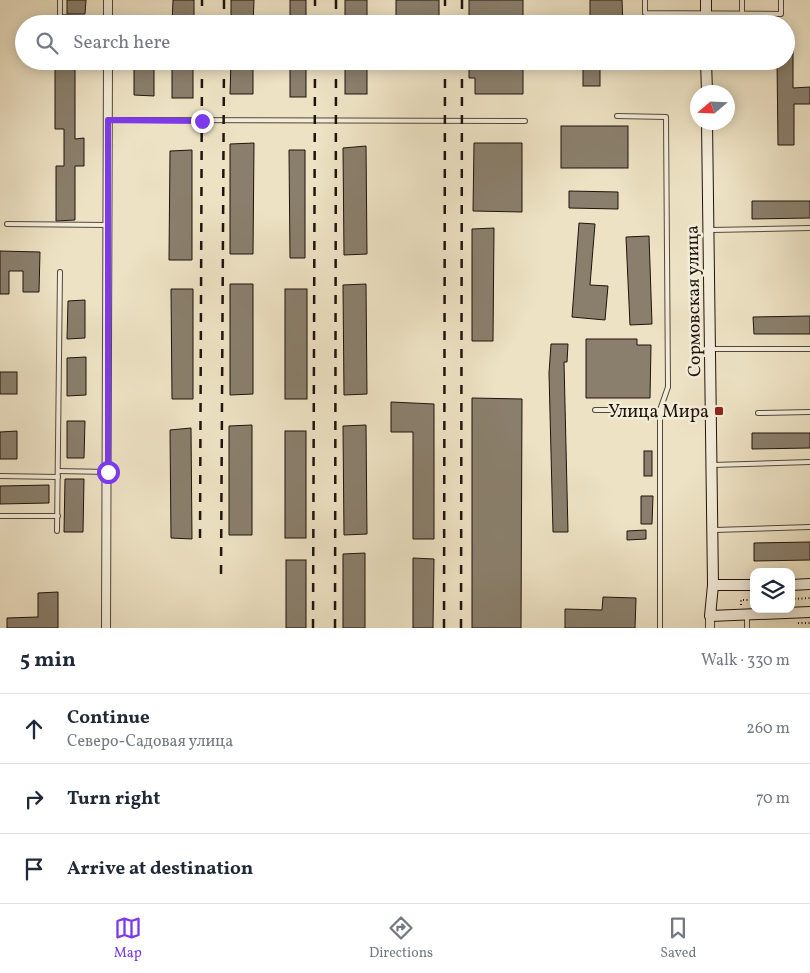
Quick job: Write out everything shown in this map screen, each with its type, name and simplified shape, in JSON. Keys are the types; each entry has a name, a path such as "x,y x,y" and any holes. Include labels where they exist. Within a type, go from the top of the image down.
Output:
{"street":[{"path":"108,0 108,15"},
{"path":"706,0 706,15"},
{"path":"106,628 108,70"},
{"path":"706,70 707,85"},
{"name":"Сормовская улица","path":"707,130 713,585 710,628"},
{"path":"795,585 810,584"},
{"path":"713,585 750,585"},
{"path":"710,616 744,612 810,612"}],"lane":[{"path":"60,0 60,15"},
{"path":"645,0 645,13 665,15"},
{"path":"742,0 742,14"},
{"path":"735,15 780,14 781,0"},
{"path":"617,116 666,117 668,387 660,410 660,628"},
{"path":"108,120 526,121"},
{"path":"7,224 107,225"},
{"path":"708,230 810,228"},
{"path":"58,531 60,272"},
{"path":"710,349 810,349"},
{"path":"595,410 660,410"},
{"path":"758,413 810,412"},
{"path":"711,465 810,462"},
{"path":"58,471 108,472"},
{"path":"0,476 58,477"},
{"path":"0,516 58,516"},
{"path":"712,530 810,527"},
{"path":"744,612 747,628"}],"path":[{"path":"741,596 744,612"},
{"path":"795,599 810,598"},
{"path":"741,600 750,600"}],"building":[{"path":"67,0 86,0 85,14 67,14"},
{"path":"173,0 194,0 194,15 172,15"},
{"path":"231,0 254,0 253,15 231,15"},
{"path":"290,0 306,0 306,15 290,15"},
{"path":"345,0 367,0 367,15 345,15"},
{"path":"396,0 439,0 439,15 396,15"},
{"path":"469,0 523,0 523,15 469,15"},
{"path":"590,0 622,0 623,15 590,15"},
{"path":"55,70 75,70 75,139 84,138 84,166 75,166 75,220 56,221 56,166 64,166 64,129 55,129"},
{"path":"134,70 154,70 154,96 134,95"},
{"path":"172,70 193,70 193,98 172,98"},
{"path":"231,70 253,70 253,94 230,94"},
{"path":"290,70 306,70 306,97 290,97"},
{"path":"345,70 367,70 367,94 345,94"},
{"path":"469,70 523,70 523,94 475,94 475,78 469,78"},
{"path":"583,70 600,70 600,86 583,86"},
{"path":"777,70 793,70 793,88 810,87 810,104 794,104 794,145 778,145"},
{"path":"561,126 628,126 628,168 561,168"},
{"path":"254,143 253,254 230,254 230,144"},
{"path":"474,143 522,143 522,212 473,211"},
{"path":"366,146 367,254 344,255 343,148"},
{"path":"192,150 192,260 169,260 170,151"},
{"path":"289,150 305,150 305,258 290,258"},
{"path":"569,191 618,192 618,209 569,208"},
{"path":"752,201 810,201 810,218 752,219"},
{"path":"579,223 595,224 590,285 608,286 605,320 572,317"},
{"path":"494,228 493,341 472,341 472,229"},
{"path":"649,236 652,324 630,325 626,237"},
{"path":"0,251 40,252 39,292 23,292 23,271 9,271 9,294 0,294"},
{"path":"230,284 253,284 253,394 230,395"},
{"path":"366,284 367,394 344,395 343,285"},
{"path":"171,289 193,289 193,399 172,399"},
{"path":"285,289 307,289 307,399 285,399"},
{"path":"85,300 85,338 67,339 68,301"},
{"path":"810,316 810,334 754,334 753,317"},
{"path":"586,339 637,339 637,345 651,345 650,398 586,398"},
{"path":"551,344 568,344 567,362 564,362 568,532 553,532 549,373"},
{"path":"86,357 86,395 67,396 67,358"},
{"path":"0,372 17,372 17,394 0,394"},
{"path":"472,398 522,399 521,628 472,628"},
{"path":"391,402 434,404 434,539 413,539 413,432 391,432"},
{"path":"67,421 85,421 84,458 67,458"},
{"path":"252,425 252,535 229,535 229,426"},
{"path":"366,425 367,534 344,535 343,426"},
{"path":"191,428 192,539 171,538 170,430"},
{"path":"17,431 17,459 0,459 0,432"},
{"path":"285,431 306,431 306,538 285,538"},
{"path":"752,433 810,433 810,448 752,449"},
{"path":"644,451 652,451 652,476 644,476"},
{"path":"65,479 84,479 83,532 64,532"},
{"path":"49,485 49,503 0,504 0,486"},
{"path":"641,496 653,496 652,524 641,524"},
{"path":"646,530 646,539 627,540 627,531"},
{"path":"810,542 810,560 754,561 754,543"},
{"path":"365,553 365,628 343,628 343,554"},
{"path":"413,558 434,559 433,628 413,628"},
{"path":"286,560 306,560 306,628 286,628"},
{"path":"58,592 58,628 7,628 7,618 38,617 38,593"},
{"path":"603,597 636,598 635,628 565,628 565,609 602,610"}],"railway":[{"path":"202,0 202,15"},
{"path":"224,0 224,15"},
{"path":"315,0 315,15"},
{"path":"336,0 336,15"},
{"path":"445,0 445,15"},
{"path":"462,0 462,15"},
{"path":"200,538 202,70"},
{"path":"221,574 224,70"},
{"path":"313,628 315,70"},
{"path":"335,628 336,70"},
{"path":"444,628 445,70"},
{"path":"461,628 462,70"}],"place":[{"name":"Улица Мира","path":"719,411"}],"route":[{"path":"108,472 108,120 202,121"}]}
